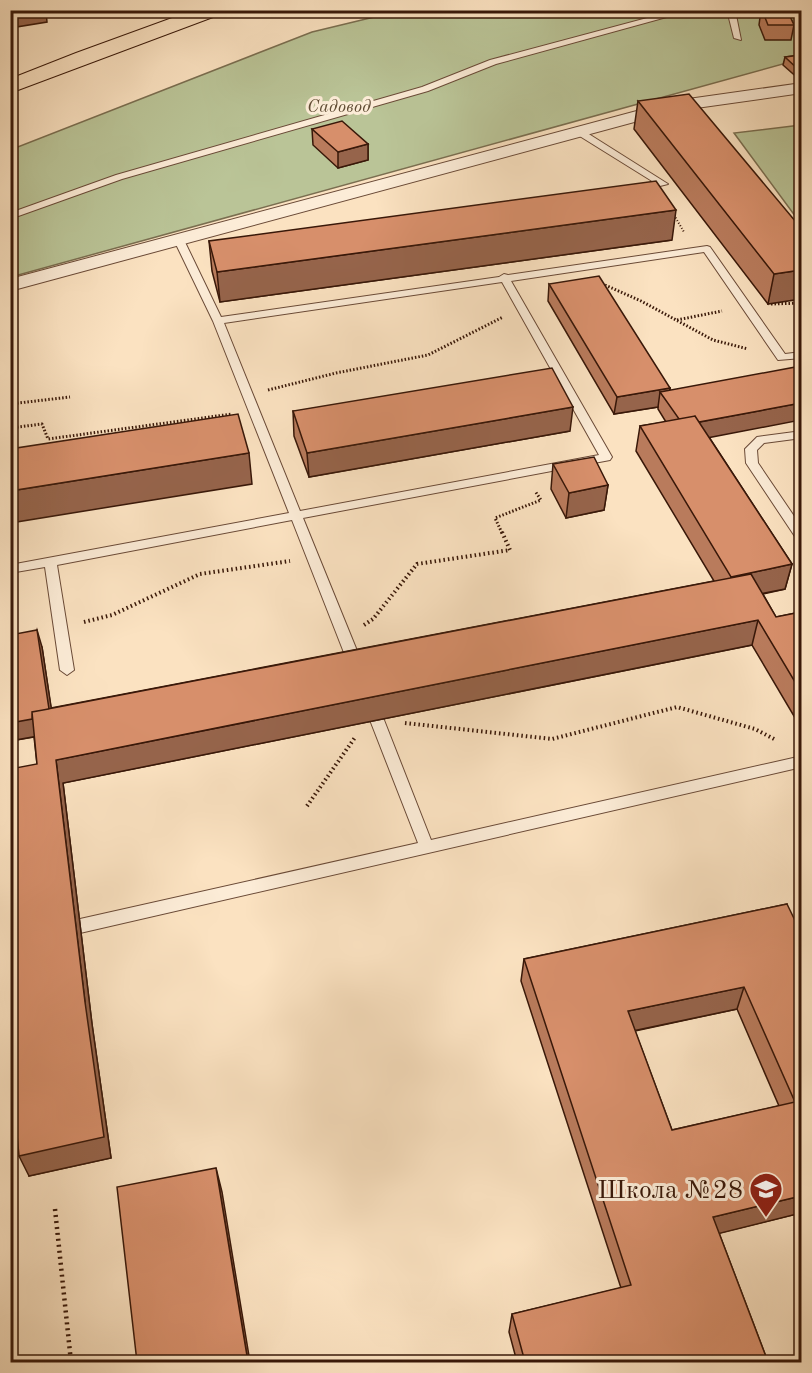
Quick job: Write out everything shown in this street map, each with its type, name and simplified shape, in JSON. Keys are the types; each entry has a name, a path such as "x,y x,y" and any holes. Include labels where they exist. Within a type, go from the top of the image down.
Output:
{"main road":[{"path":"10,74 176,10"},
{"path":"10,87 83,57 214,10"}],"street":[{"path":"10,285 178,238 581,133 674,106 801,88"}],"lane":[{"path":"10,216 119,177 425,89 493,63 688,10"},
{"path":"731,10 738,38"},
{"path":"581,133 663,184"},
{"path":"178,238 218,321 298,516 359,674"},
{"path":"218,321 707,249 782,358 801,355"},
{"path":"10,569 606,457 504,278"},
{"path":"801,434 761,440 752,449 752,463 801,538"},
{"path":"50,562 67,670"},
{"path":"377,720 427,848"},
{"path":"80,926 801,761"}],"path":[{"path":"672,212 683,231"},
{"path":"597,282 641,301 712,340"},
{"path":"248,395 336,373 428,355 502,317 520,305"},
{"path":"10,404 70,397"},
{"path":"10,428 42,424 48,439 240,413"},
{"path":"373,619 417,564 510,550 495,518 541,500"},
{"path":"112,615 200,573 270,563"},
{"path":"377,720 552,739 677,707 755,729 774,739"},
{"path":"307,806 347,752"},
{"path":"55,1209 71,1362"}],"green space":[{"name":"Садовод","path":"399,11 801,11 801,59 11,277 10,150 312,32"},
{"path":"802,125 801,224 734,133"}],"building":[{"path":"762,10 787,10 794,25 768,25"},
{"path":"801,55 801,72 785,57"},
{"path":"689,94 801,228 801,270 774,274 638,101"},
{"path":"342,121 368,144 338,152 312,129"},
{"path":"656,181 676,210 217,272 209,241"},
{"path":"599,276 670,388 617,397 549,284"},
{"path":"801,366 801,403 699,422 695,416 679,419 660,392"},
{"path":"552,368 573,407 307,453 293,411"},
{"path":"238,414 249,453 10,491 10,449"},
{"path":"695,416 792,564 731,577 640,426"},
{"path":"594,457 608,485 569,493 553,464"},
{"path":"751,574 776,617 801,612 801,692 758,620 56,760 104,1137 19,1156 10,1061 10,769 37,764 32,712"},
{"path":"37,630 49,709 32,712 32,719 10,723 10,635"},
{"path":"787,904 801,933 801,1196 713,1217 768,1362 525,1362 512,1314 631,1285 524,959","holes":["744,987 795,1102 672,1130 628,1011"]},
{"path":"216,1168 248,1362 137,1362 117,1187"}],"place":[{"name":"Школа №28","path":"766,1218"}]}
